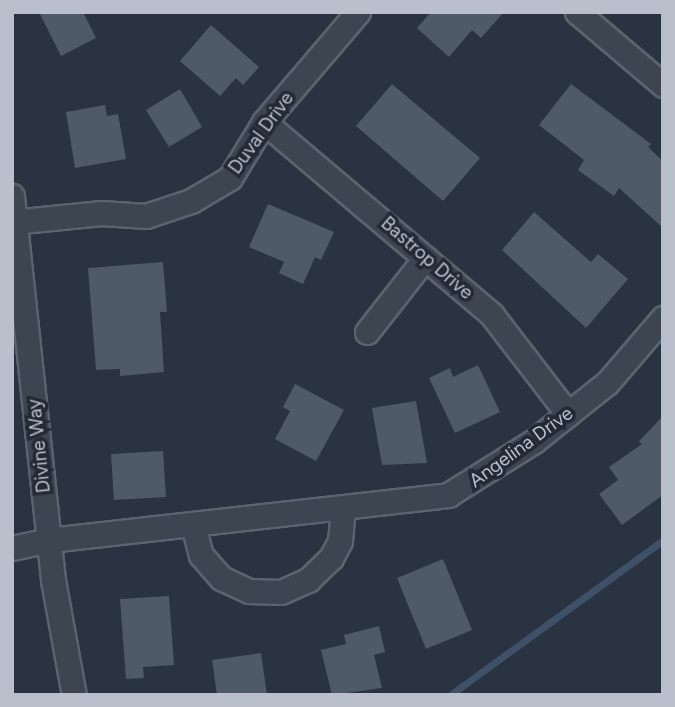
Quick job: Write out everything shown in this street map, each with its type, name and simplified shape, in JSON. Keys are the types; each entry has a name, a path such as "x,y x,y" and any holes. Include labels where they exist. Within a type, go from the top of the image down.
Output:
{"street":[{"name":"Duval Drive","path":"14,222 102,213 146,216 191,201 230,178 264,122 358,12"},
{"path":"577,12 663,85"},
{"name":"Bastrop Drive","path":"264,122 492,315 568,414"},
{"name":"Divine Way","path":"12,196 49,540 74,695"},
{"path":"367,332 425,258"},
{"name":"Angelina Drive","path":"12,548 49,540 448,495 485,475 607,383 663,318"},
{"path":"193,524 201,555 221,578 249,591 281,592 308,580 331,558 340,541 343,508"}],"building":[{"path":"39,12 83,12 96,38 61,56"},
{"path":"431,12 504,12 481,38 472,30 449,57 417,28"},
{"path":"211,25 259,67 243,85 236,78 220,96 180,61"},
{"path":"392,84 480,158 443,201 356,126"},
{"path":"571,84 651,144 648,147 663,161 663,228 619,188 614,196 578,170 584,160 539,125"},
{"path":"180,89 202,127 169,147 146,110"},
{"path":"105,105 107,116 118,114 126,159 75,168 66,112"},
{"path":"268,204 334,232 321,260 315,257 303,284 279,273 284,262 249,247"},
{"path":"534,212 591,262 598,254 628,279 586,328 502,250"},
{"path":"163,262 167,312 160,312 164,372 120,376 120,369 96,370 88,268"},
{"path":"478,365 500,412 455,433 429,378 450,368 453,377"},
{"path":"295,384 344,410 316,461 275,439 290,411 283,407"},
{"path":"416,401 427,463 382,465 372,408"},
{"path":"663,416 663,495 622,525 599,494 618,480 609,467 642,444 639,441"},
{"path":"163,451 166,497 114,500 111,454"},
{"path":"443,559 472,630 426,649 397,578"},
{"path":"169,596 174,665 143,667 144,678 126,679 120,599"},
{"path":"379,626 385,652 374,655 382,688 332,695 321,650 346,644 344,635"},
{"path":"261,653 267,695 217,695 212,660"}],"waterway":[{"path":"450,695 663,540"}]}
